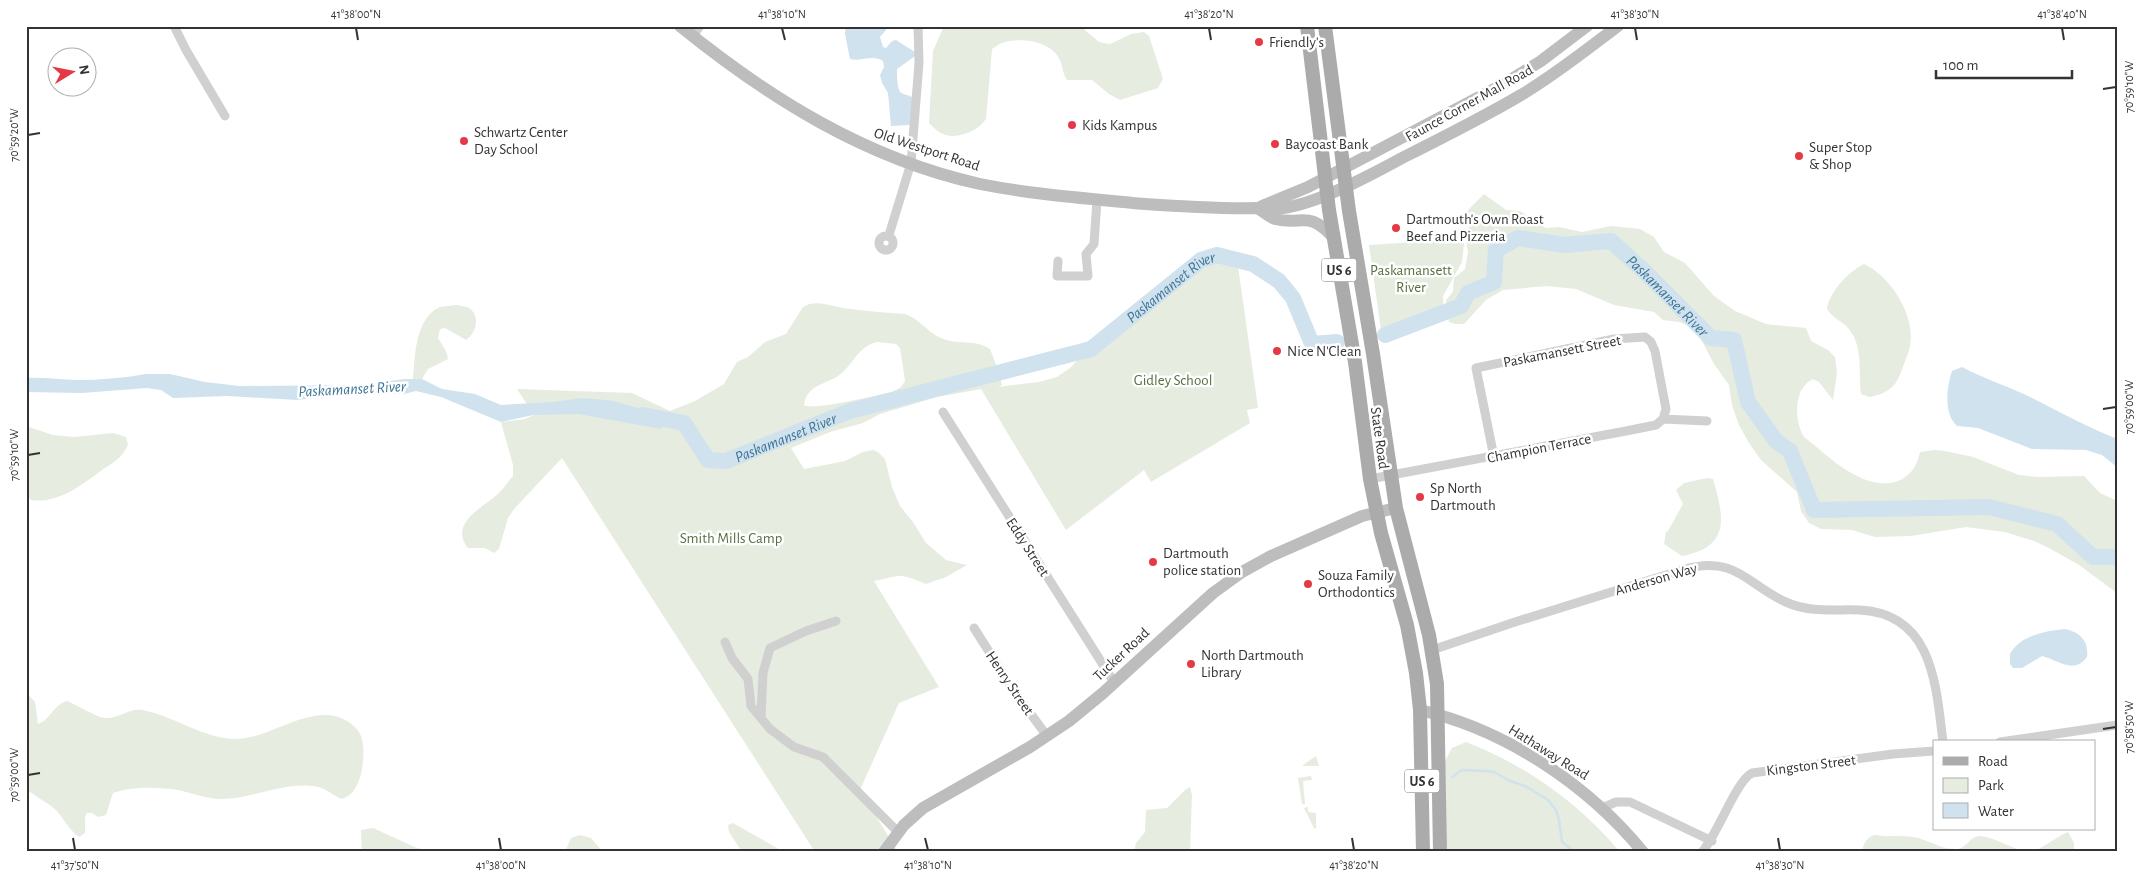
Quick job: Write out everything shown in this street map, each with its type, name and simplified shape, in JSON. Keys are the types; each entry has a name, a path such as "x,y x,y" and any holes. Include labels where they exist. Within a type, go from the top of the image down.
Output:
{"main road":[{"name":"Old Westport Road","path":"680,26 697,31 742,74 787,104 862,144 911,163 980,184 1097,200 1226,209 1284,208 1327,194"},
{"name":"State Road","path":"1308,26 1327,194 1353,354 1370,479 1376,512 1408,631 1416,673 1420,710 1423,852"},
{"name":"State Road","path":"1325,26 1330,52 1346,186 1396,508 1432,650 1437,684 1440,852"},
{"path":"1330,52 1332,26"},
{"name":"Faunce Corner Mall Road","path":"1325,178 1513,79 1541,61 1587,26"},
{"name":"Faunce Corner Mall Road","path":"1327,194 1426,147 1521,96 1564,68 1618,26"},
{"name":"Old Westport Road","path":"1257,208 1325,178"},
{"path":"1257,208 1274,218 1313,221 1321,225 1334,238"},
{"name":"Tucker Road","path":"884,852 910,818 933,802 1047,736 1080,712 1213,593 1242,572 1271,556 1376,512 1396,508"},
{"name":"Hathaway Road","path":"1420,710 1468,724 1524,753 1565,778 1602,808 1643,852"}],"street":[{"path":"174,26 225,116"},
{"path":"888,235 892,229 900,195 911,163 919,63 918,26"},
{"path":"1058,260 1057,276 1088,276 1086,254 1094,244 1097,200"},
{"name":"Paskamansett Street","path":"1494,457 1476,368 1614,339 1641,336 1647,338 1655,351 1666,409 1663,419"},
{"name":"Eddy Street","path":"943,412 1114,682"},
{"name":"Champion Terrace","path":"1370,479 1656,425 1663,419 1707,421"},
{"name":"Anderson Way","path":"1432,650 1514,622 1693,567 1708,565 1725,567 1739,572 1780,599 1802,608 1818,611 1867,611 1887,614 1900,622 1919,642 1928,659 1933,676 1943,740"},
{"path":"762,716 761,687 765,662 770,648 806,631 836,621"},
{"name":"Henry Street","path":"974,628 1016,694 1047,736"},
{"path":"725,642 732,658 748,679 751,706 762,716 770,729 794,747 823,757 898,832"},
{"path":"2014,740 2117,725"},
{"name":"Kingston Street","path":"1702,852 1712,841 1741,784 1752,773 1893,754 1933,751"},
{"path":"1602,808 1616,802 1630,802 1712,841"}],"green space":[{"path":"944,26 1080,26 1099,42 1110,44 1131,34 1144,32 1149,36 1163,79 1158,88 1120,100 1109,94 1092,80 1067,80 1059,58 1048,47 1024,40 1001,43 992,49 986,119 979,127 963,135 946,135 939,132 929,123 933,51"},
{"path":"1484,194 1506,210 1520,211 1546,228 1559,227 1582,232 1611,226 1640,229 1654,237 1664,252 1685,263 1714,296 1735,311 1766,324 1806,328 1811,341 1828,350 1835,357 1837,373 1833,400 1819,382 1813,379 1806,383 1797,405 1798,422 1804,437 1843,468 1857,476 1878,483 1896,482 1911,472 1920,452 1934,450 1973,457 2019,475 2037,477 2084,476 2100,493 2117,501 2117,593 2079,565 2049,548 2005,532 1966,527 1911,536 1875,537 1852,530 1821,529 1809,523 1801,511 1797,492 1761,460 1749,443 1739,425 1732,405 1729,385 1714,364 1696,330 1690,326 1679,322 1663,320 1654,312 1614,305 1576,289 1547,286 1503,290 1486,300 1464,324 1449,322 1446,300 1453,292 1454,278 1465,269 1468,252 1465,235 1470,225 1465,215"},
{"name":"Paskamansett River","path":"1461,239 1464,244 1462,262 1443,296 1444,312 1436,311 1381,330 1369,245"},
{"path":"1213,260 1238,266 1258,408 1247,410 1250,423 1151,482 1144,470 1066,530 981,389 937,397 880,414 863,423 830,432 791,448 804,469 845,461 863,452 873,450 878,452 885,459 892,487 900,506 926,543 946,560 967,565 946,577 926,584 904,576 874,581 939,687 899,703 860,790 898,852 815,852 562,458 514,509 508,518 499,549 494,553 485,548 468,548 463,539 462,531 470,516 498,494 513,476 513,465 501,422 525,419 534,415 517,389 632,393 670,411 695,401 724,384 737,362 748,357 765,342 786,334 803,307 814,303 850,309 905,314 941,338 953,342 984,346 990,349 999,372 1002,385 998,387 1039,382 1057,377 1070,368 1095,342","holes":["878,342 896,344 900,348 905,381 901,387 892,392 846,402 820,406 804,405 809,392 842,373 866,347"]},
{"path":"1864,264 1874,270 1892,287 1905,310 1911,334 1909,351 1896,383 1886,391 1870,397 1861,394 1858,351 1853,335 1827,309 1840,283 1851,272"},
{"path":"456,305 467,307 473,311 476,320 475,329 466,340 445,328 440,329 438,338 446,351 448,359 428,369 422,379 413,379 418,338 426,320 432,312 440,307"},
{"path":"26,426 53,435 74,437 113,433 126,437 128,445 115,461 75,489 58,497 40,501 31,500 26,494 29,476 26,467"},
{"path":"1707,478 1713,479 1717,493 1720,506 1720,528 1716,538 1709,546 1698,552 1682,556 1664,544 1666,532 1683,504 1676,490 1684,483"},
{"path":"26,692 35,702 38,724 46,719 59,705 67,701 105,718 142,710 212,735 236,739 249,738 313,716 338,717 351,724 361,736 363,742 363,764 360,779 353,792 342,799 321,788 306,786 293,786 244,797 219,799 162,788 137,788 121,791 113,793 106,815 98,817 92,813 87,813 85,817 85,833 79,837 69,828 56,810 26,789"},
{"path":"1466,742 1510,762 1550,787 1587,817 1620,852 1446,852 1445,761 1452,748"},
{"path":"1316,756 1319,766 1303,766 1303,765"},
{"path":"1311,776 1312,780 1303,781 1305,804 1302,804 1298,778"},
{"path":"1190,787 1192,795 1190,852 1134,852 1136,843 1145,832 1146,810 1167,808"},
{"path":"1308,807 1308,812 1316,813 1316,829 1304,808"},
{"path":"733,823 781,852 742,852 729,832 728,825"},
{"path":"373,828 417,848 434,852 362,852 361,830"},
{"path":"2068,832 2074,843 2074,852 2029,852"},
{"path":"580,835 591,838 603,852 565,852 571,838"},
{"path":"1875,835 1913,837 1951,849 1963,847 1974,838 1980,836 1994,839 2029,852 1862,852 1869,837"}],"water":[{"path":"846,26 886,26 886,30 880,37 883,47 886,48 892,41 896,40 918,54 897,69 899,90 913,98 915,104 909,125 891,126 888,93 880,75 884,67 883,61 875,58 850,59 845,34"},
{"path":"1962,367 2026,395 2117,439 2117,467 2102,455 2086,450 2032,449 1978,428 1957,426 1950,414 1947,400 1952,371"},
{"path":"146,374 170,374 205,382 239,386 365,385 404,379 422,379 442,389 475,394 501,405 553,402 581,398 614,401 652,412 667,412 661,429 579,414 533,415 501,422 441,397 416,391 404,394 368,393 297,400 227,396 173,398 161,390 147,388 82,393 26,392 26,378 94,380"},
{"path":"2065,629 2075,632 2085,642 2087,657 2082,662 2071,666 2042,656 2022,668 2013,668 2010,664 2010,654 2020,642 2034,635"}],"waterway":[{"name":"Paskamanset River","path":"1385,335 1461,306 1468,293 1494,282 1496,250 1518,238 1564,245 1611,241 1711,338 1734,340 1748,402 1776,441 1790,451 1814,510 1989,507 2057,524 2093,557 2117,557"},
{"name":"Paskamanset River","path":"643,415 684,423 708,460 726,461 850,411 1091,349 1201,260 1217,255 1253,264 1279,281 1293,298 1312,344 1337,342"},
{"path":"1452,777 1462,770 1494,772 1527,787 1548,800 1556,810 1562,842 1575,852"}],"place":[{"name":"Friendly's","path":"1259,42"},
{"name":"Kids Kampus","path":"1072,125"},
{"name":"Schwartz Center Day School","path":"464,141"},
{"name":"Baycoast Bank","path":"1275,144"},
{"name":"Super Stop & Shop","path":"1799,156"},
{"name":"Dartmouth's Own Roast Beef and Pizzeria","path":"1396,228"},
{"name":"Nice N'Clean","path":"1277,351"},
{"name":"Sp North Dartmouth","path":"1420,497"},
{"name":"Dartmouth police station","path":"1153,562"},
{"name":"Souza Family Orthodontics","path":"1308,584"},
{"name":"North Dartmouth Library","path":"1191,664"}],"park label":[{"name":"Gidley School","path":"1173,380"},
{"name":"Smith Mills Camp","path":"731,538"}]}
